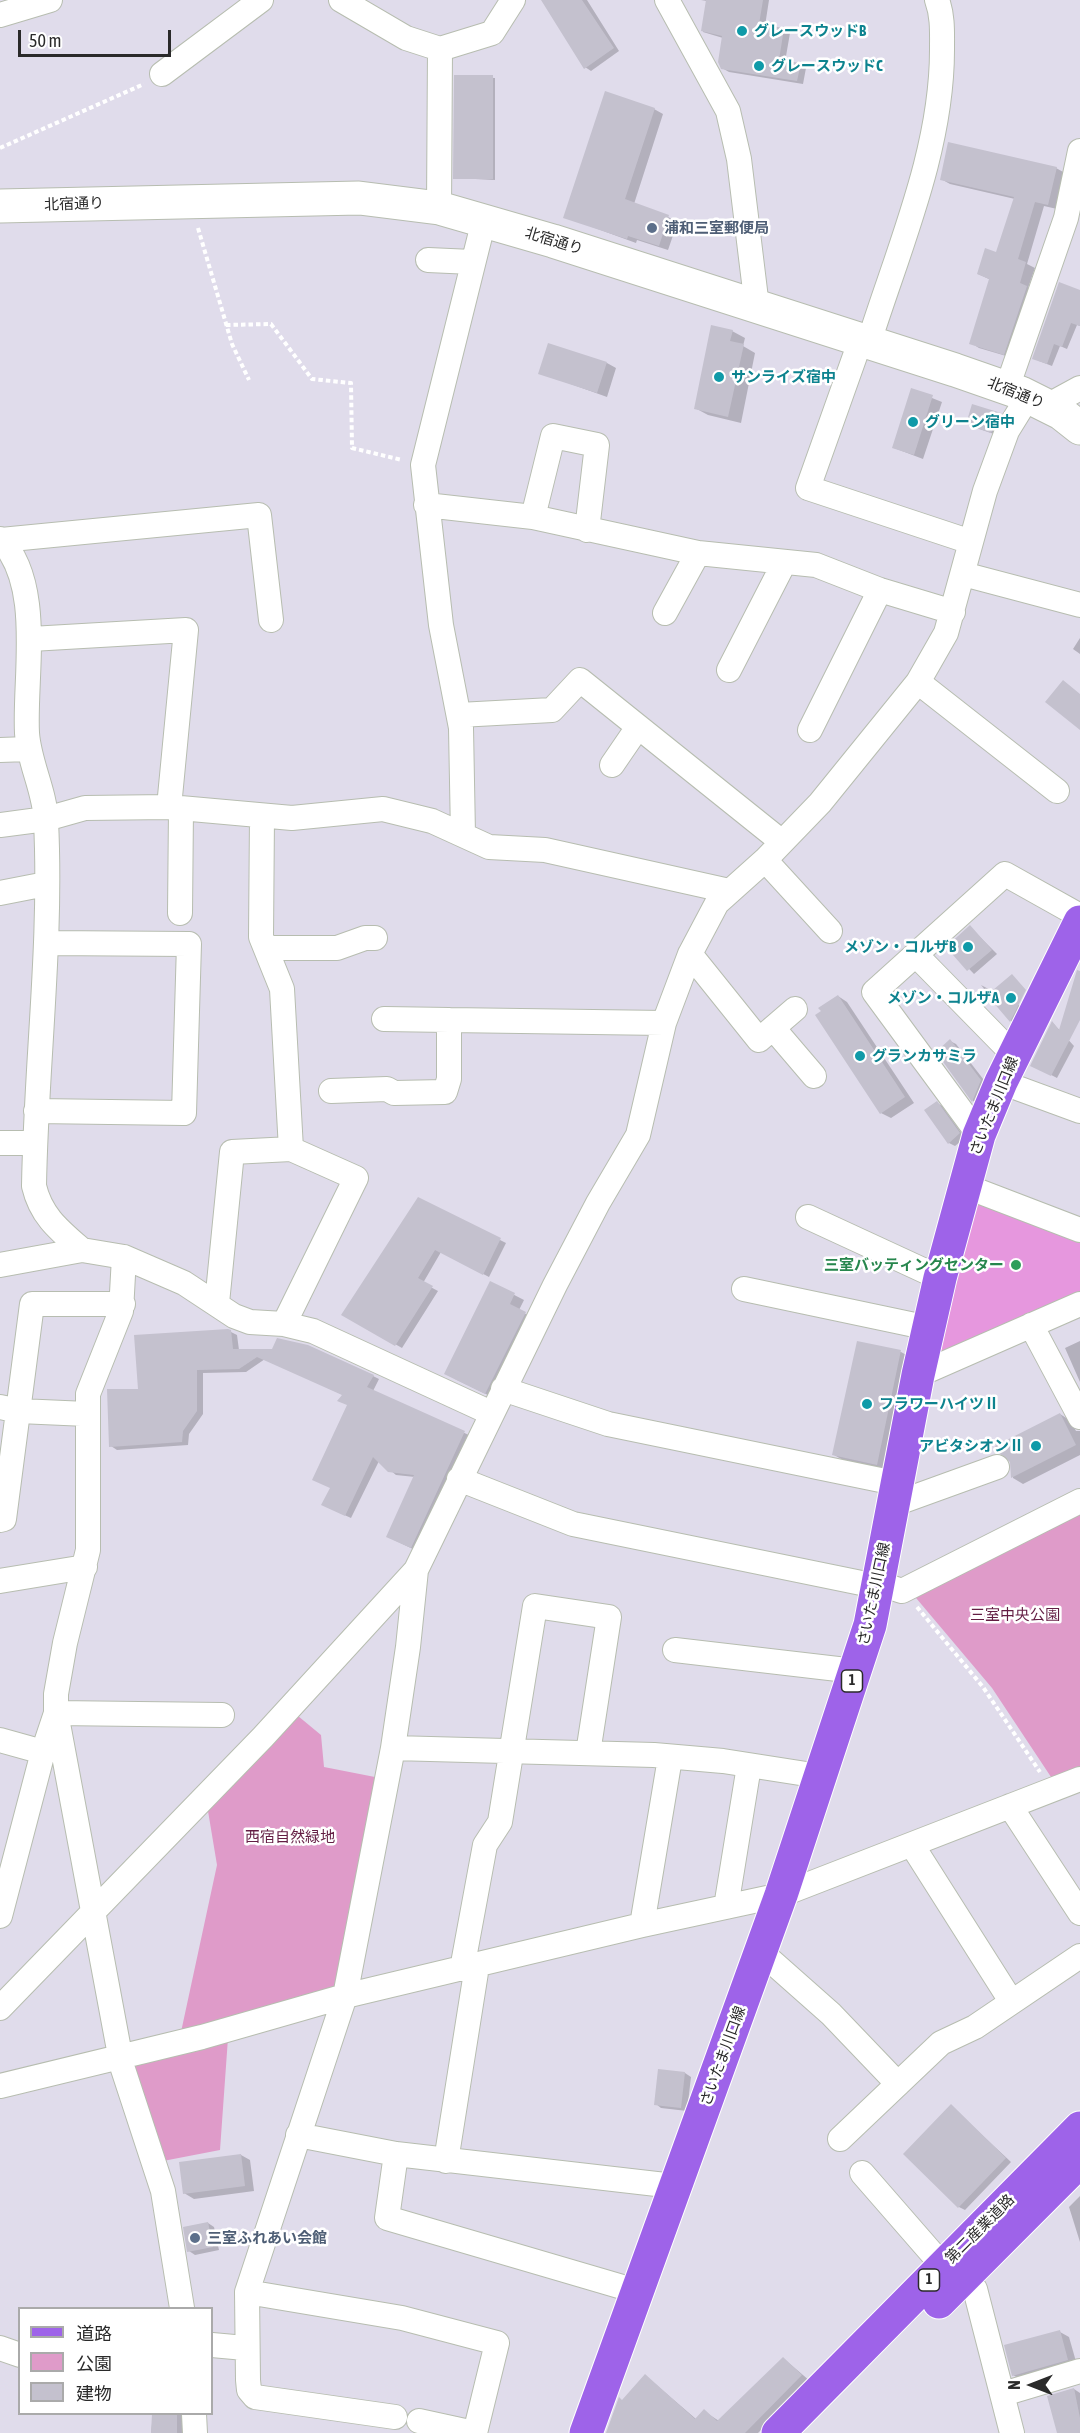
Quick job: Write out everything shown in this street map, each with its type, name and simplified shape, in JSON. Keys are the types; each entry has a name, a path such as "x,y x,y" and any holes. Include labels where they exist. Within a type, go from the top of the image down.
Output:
{"main road":[{"name":"さいたま川口線","path":"586,2433 761,1952 870,1625 886,1587 893,1494 940,1278 979,1135 1008,1069 1080,922"},
{"name":"第二産業道路","path":"807,2433 954,2272 1080,2128"},
{"name":"第二産業道路","path":"778,2433 954,2272 1080,2162"}],"street":[{"path":"162,74 261,0"},
{"path":"341,0 406,38 440,49 492,33 513,0"},
{"path":"667,0 728,111 739,159 758,307"},
{"path":"937,0 942,28 942,63 937,119 922,181 865,340 808,488 971,542"},
{"path":"0,15 41,1"},
{"path":"439,208 440,49"},
{"path":"0,2008 271,1729 416,1570 491,1413 598,1203 638,1136 664,1023 690,954 717,903 765,860 820,803 918,682 946,633 985,491 1007,431 1027,397 1080,151"},
{"name":"北宿通り","path":"0,206 359,198 439,208 484,220 865,340 1027,397 1080,428"},
{"path":"463,835 459,715 441,625 423,465 484,220"},
{"path":"428,260 472,262"},
{"path":"1027,397 1080,388"},
{"path":"533,517 553,436 569,438 597,445 587,530"},
{"path":"426,505 533,517 698,553 784,563 816,564 880,590 953,612"},
{"path":"1,540 260,515 271,620"},
{"path":"1,540 11,550 9,574 27,601 31,639 27,711 28,749 46,819 46,943 34,1143 34,1186 41,1210 82,1250"},
{"path":"665,613 698,553"},
{"path":"729,670 784,563"},
{"path":"963,574 1080,605"},
{"path":"810,730 880,590"},
{"path":"31,639 186,630 175,808 180,913"},
{"path":"459,715 552,710 580,680 782,842"},
{"path":"918,682 1057,791"},
{"path":"612,765 638,727"},
{"path":"0,750 28,749"},
{"path":"0,825 46,819 85,808 175,808 292,818 383,809 432,821 489,848 545,850 729,891"},
{"path":"262,816 261,937 282,988 291,1149"},
{"path":"765,860 830,931"},
{"path":"979,1135 874,992 1005,874 1080,916"},
{"path":"0,893 46,884"},
{"path":"267,948 337,948 365,938 375,938"},
{"path":"36,1111 184,1113 189,945 46,943"},
{"path":"690,954 759,1040 795,1009"},
{"path":"916,955 1008,1069 1080,1111"},
{"path":"384,1019 664,1023"},
{"path":"331,1090 387,1089 394,1093 445,1092 449,1079 449,1020"},
{"path":"773,1028 814,1076"},
{"path":"0,1143 34,1143"},
{"path":"218,1303 232,1152 291,1149 356,1178 284,1324"},
{"path":"965,1186 1080,1230"},
{"path":"808,1217 940,1278"},
{"path":"0,1265 82,1250 124,1257 184,1283 218,1303 234,1316 250,1322 284,1324 313,1330 491,1413"},
{"path":"124,1257 123,1304 88,1394 88,1550 65,1643 56,1694 56,1713 121,2056 163,2191 182,2307"},
{"path":"744,1289 929,1328"},
{"path":"0,1520 4,1519 9,1409 32,1304 123,1304"},
{"path":"918,1375 1080,1304"},
{"path":"1031,1325 1079,1411"},
{"path":"503,1389 608,1424 893,1494 997,1467"},
{"path":"9,1409 87,1414"},
{"path":"459,1479 573,1524 886,1587 1080,1501"},
{"path":"0,1581 85,1568"},
{"path":"394,2417 255,2397 249,2390 245,2348 247,2292 345,1996 393,1749 408,1647 416,1570"},
{"path":"446,2161 485,1845 500,1822 514,1750 535,1606 609,1617 588,1753"},
{"path":"675,1650 855,1671"},
{"path":"56,1713 222,1715"},
{"path":"1,1910 43,1752 56,1713"},
{"path":"0,1740 43,1752"},
{"path":"393,1749 514,1750 700,1758 819,1776"},
{"path":"642,1925 670,1758"},
{"path":"726,1907 749,1766"},
{"path":"0,2086 345,1996 781,1894 1010,1806 1070,1788"},
{"path":"1010,1806 1080,1913"},
{"path":"912,1845 1011,2001"},
{"path":"761,1952 831,2014 898,2084"},
{"path":"840,2139 941,2043 975,2027 1080,1956"},
{"path":"298,2135 446,2161 674,2186"},
{"path":"396,2154 387,2218 636,2291"},
{"path":"862,2173 954,2272 975,2289 1012,2433"},
{"path":"247,2292 402,2318 497,2343 474,2433 419,2421"},
{"path":"213,2345 245,2348"},
{"path":"0,2348 18,2354"},
{"path":"1003,2394 1080,2371"},
{"path":"194,2415 195,2433"}],"path":[{"path":"0,148 102,105 162,74"},
{"path":"187,201 239,363 249,380"},
{"path":"226,324 271,324 312,379 351,383 352,448 423,465"},
{"path":"886,1587 983,1687 1070,1788"}],"green space":[{"name":"三室中央公園","path":"1080,1511 1080,1771 1055,1783 992,1688 911,1592"},
{"name":"西宿自然緑地","path":"292,1711 321,1735 324,1767 380,1778 340,1991 181,2032 217,1865 207,1805"},
{"path":"228,2038 220,2150 163,2161 131,2064"}],"shaded area":[{"name":"三室バッティングセンター","path":"977,1197 1080,1236 1080,1294 943,1353 932,1342"}],"building":[{"path":"541,0 582,0 614,48 584,69"},
{"path":"706,0 763,0 759,24 784,28 779,60 801,63 797,81 721,69 718,62 722,36 701,31"},
{"path":"454,75 493,75 493,179 453,179"},
{"path":"605,91 655,108 625,199 669,215 659,246 628,236 627,239 563,218"},
{"path":"948,142 1057,167 1048,205 1035,202 1018,259 1026,262 1020,283 1027,286 1004,355 969,344 989,279 977,274 985,248 996,252 1014,197 940,180"},
{"path":"1059,282 1080,290 1080,326 1071,323 1062,347 1054,344 1047,364 1032,359"},
{"name":"サンライズ宿中","path":"711,325 733,330 730,341 744,344 728,417 694,409"},
{"path":"548,343 607,362 597,393 538,374"},
{"name":"グリーン宿中","path":"911,388 933,395 914,455 892,448"},
{"path":"972,404 1001,413 991,433 966,424"},
{"path":"1063,680 1080,694 1080,730 1045,702"},
{"name":"メゾン・コルザB","path":"970,925 992,950 967,971 946,947"},
{"path":"1077,970 1080,971 1080,1020 1051,1076 1030,1066 1052,1021 1059,1030"},
{"name":"メゾン・コルザA","path":"1012,974 1026,990 1010,1022 987,995"},
{"name":"グランカサミラ","path":"838,995 905,1097 880,1114 815,1015 821,1011 818,1008"},
{"path":"950,1039 981,1080 972,1102 936,1052"},
{"path":"937,1101 960,1133 948,1144 924,1110"},
{"path":"418,1197 501,1238 483,1275 435,1250 418,1278 433,1286 395,1346 341,1315"},
{"path":"490,1281 515,1293 510,1304 526,1312 485,1394 444,1374"},
{"path":"231,1330 233,1349 272,1349 277,1338 308,1345 374,1375 367,1387 465,1431 411,1548 386,1537 414,1475 388,1472 373,1457 345,1516 321,1505 330,1488 312,1480 347,1405 337,1401 342,1395 257,1357 239,1369 197,1370 197,1411 183,1431 182,1442 109,1447 107,1389 138,1389 134,1335"},
{"name":"フラワーハイツⅡ","path":"857,1341 901,1350 877,1465 832,1455"},
{"name":"アビタシオンⅡ","path":"1060,1413 1076,1445 1011,1478 1010,1462 999,1453 995,1446"},
{"path":"658,2069 685,2072 681,2108 654,2105"},
{"path":"951,2104 1006,2158 958,2208 903,2154"},
{"path":"241,2154 245,2186 183,2194 179,2162"},
{"path":"208,2222 213,2247 187,2252 183,2227"},
{"path":"1060,2330 1068,2360 1012,2376 1004,2345"},
{"path":"783,2357 802,2375 745,2433 606,2433 619,2397 622,2400 645,2374 695,2419 704,2409 717,2421"},
{"path":"1074,2388 1080,2418 1080,2433 1057,2433 1047,2396"},
{"path":"152,2415 177,2415 177,2433 151,2433"}],"place":[{"name":"グレースウッドB","path":"742,31"},
{"name":"グレースウッドC","path":"759,66"},
{"name":"浦和三室郵便局","path":"652,228"},
{"name":"サンライズ宿中","path":"719,377"},
{"name":"グリーン宿中","path":"913,422"},
{"name":"メゾン・コルザB","path":"968,947"},
{"name":"メゾン・コルザA","path":"1011,998"},
{"name":"グランカサミラ","path":"860,1056"},
{"name":"三室バッティングセンター","path":"1016,1265"},
{"name":"フラワーハイツⅡ","path":"867,1404"},
{"name":"アビタシオンⅡ","path":"1036,1446"},
{"name":"三室ふれあい会館","path":"195,2238"}]}
